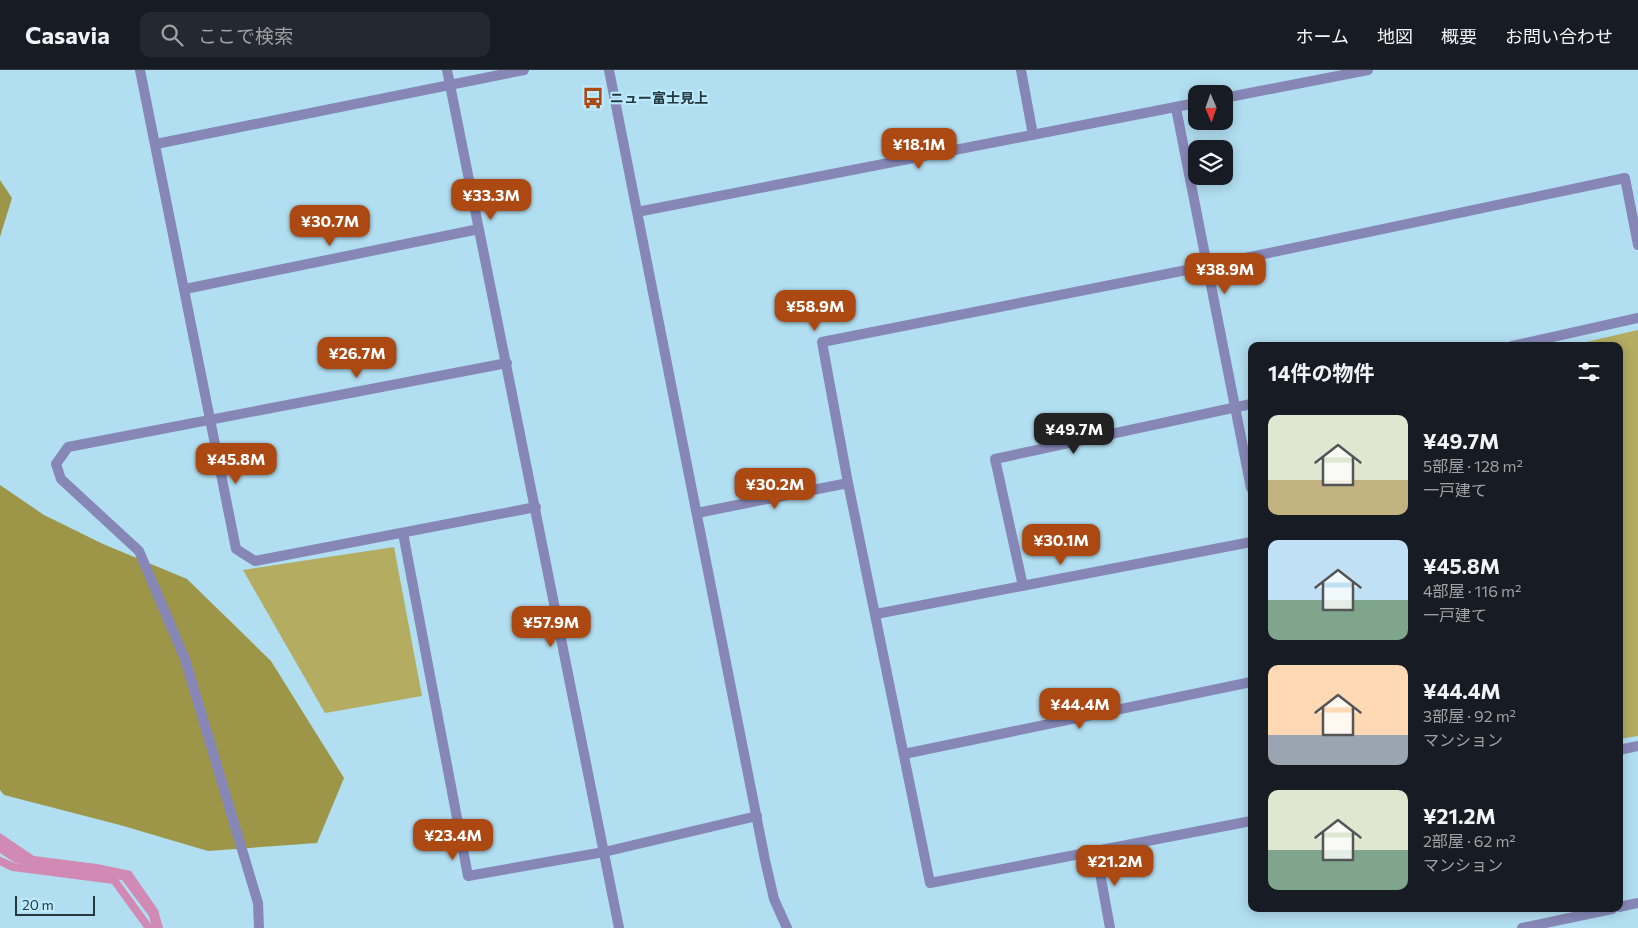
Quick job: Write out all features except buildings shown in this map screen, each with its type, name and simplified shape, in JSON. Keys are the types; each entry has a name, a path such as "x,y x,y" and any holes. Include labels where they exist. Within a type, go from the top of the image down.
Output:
{"street":[{"path":"140,70 212,421 236,549 255,561 536,507"},
{"path":"447,70 619,928"},
{"path":"156,144 524,70"},
{"path":"609,70 774,898 787,928"},
{"path":"1021,70 1034,135"},
{"path":"1233,96 1368,70"},
{"path":"637,212 1188,106"},
{"path":"1176,108 1248,473"},
{"path":"1248,822 930,883 848,483 822,342 1206,266 1625,178 1638,245"},
{"path":"185,289 479,229"},
{"path":"1530,342 1638,318"},
{"path":"259,928 258,903 185,659 139,551 61,479 56,464 68,447 212,421 507,362"},
{"path":"1023,586 995,459 1248,405"},
{"path":"697,513 848,483"},
{"path":"403,532 468,876 604,852 757,816"},
{"path":"876,614 1248,543"},
{"path":"904,754 1248,683"},
{"path":"1623,749 1638,746"},
{"path":"1096,851 1110,928"},
{"path":"1623,906 1638,903"},
{"path":"1522,928 1598,912"}],"shaded area":[{"path":"0,180 12,198 0,237"},
{"path":"1638,330 1638,736 1623,738 1623,342 1586,342"},
{"path":"0,485 44,515 103,544 187,579 271,661 344,778 317,843 208,851 120,825 4,795 0,790"},
{"path":"394,547 422,696 325,713 243,570"},
{"path":"0,833 34,856 97,864 131,871 158,910 163,928 152,928 149,916 122,880 15,863 0,853"}],"waterway":[{"path":"0,861 13,867 114,880 149,928"}],"place":[{"name":"ニュー富士見上","path":"593,98"}]}
